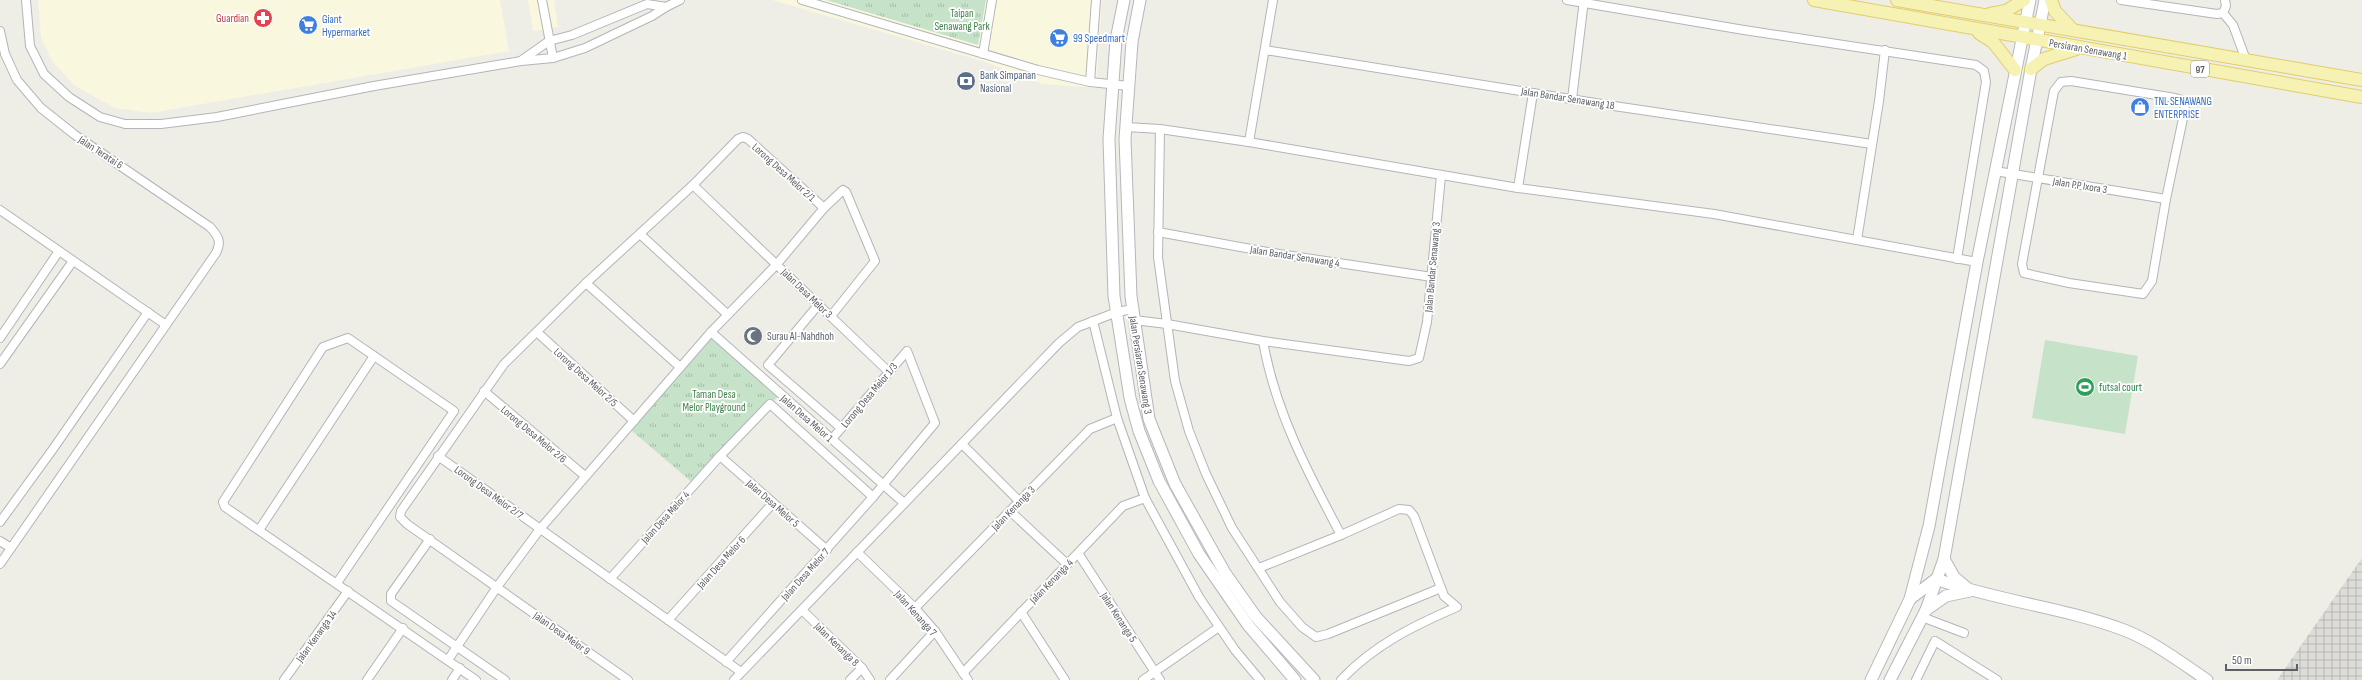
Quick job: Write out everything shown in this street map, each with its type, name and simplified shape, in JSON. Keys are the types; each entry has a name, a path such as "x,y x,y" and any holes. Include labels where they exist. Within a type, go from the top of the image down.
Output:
{"main road":[{"name":"Persiaran Senawang 1","path":"1814,0 2038,41 2362,97"},
{"name":"Persiaran Senawang 1","path":"1897,0 2362,80"},
{"path":"1981,15 2006,11 2024,0"},
{"path":"2051,0 2055,11 2073,30"},
{"path":"1974,29 1993,42 2015,70"},
{"path":"2031,69 2056,54 2079,48"}],"street":[{"path":"26,0 30,46 44,74 70,98 100,117 125,124 161,124 217,117 521,61 553,58 585,48 652,16 680,0"},
{"path":"542,0 553,58"},
{"path":"802,0 983,54 1090,82 1129,86"},
{"path":"983,54 992,0"},
{"path":"1090,82 1096,0"},
{"name":"Jalan Persiaran Senawang 3","path":"1124,0 1116,40 1109,139 1114,296 1130,398 1139,431 1159,481 1203,561 1248,626 1295,680"},
{"name":"Jalan Persiaran Senawang 3","path":"1140,0 1132,42 1126,128 1134,315 1149,419 1175,484 1225,573 1256,617 1314,680"},
{"path":"1249,142 1273,0"},
{"path":"1567,0 1584,1 1744,30 1885,50 1976,65 1984,72 1986,82 1957,259"},
{"path":"1871,680 1910,599 1929,526 1977,262 2030,0"},
{"path":"1890,680 1924,614 1944,559 2012,174 2045,0"},
{"path":"2121,0 2217,14 2223,13"},
{"path":"2223,13 2226,6 2225,0"},
{"path":"1572,99 1584,1"},
{"path":"521,61 549,41 572,35 647,2 666,7"},
{"path":"647,2 652,16"},
{"path":"2223,13 2233,25 2246,60"},
{"name":"Jalan Teratai 6","path":"0,31 5,54 17,80 41,108 75,135 210,227 218,236 220,245 216,253 166,325"},
{"name":"Jalan Bandar Senawang 18","path":"1265,50 1533,93 1872,144"},
{"path":"1857,240 1885,50"},
{"path":"2071,81 2182,100 2185,109 2166,199 2152,281 2144,294 2136,294 2032,276 2024,273 2022,264 2040,178 2054,91 2062,82 2071,81"},
{"path":"1518,188 1533,93"},
{"path":"1126,128 1160,129 1249,142 1518,188 1714,214 1977,262"},
{"path":"1160,129 1158,257 1175,381 1189,431 1206,474 1232,528 1280,602 1302,627 1316,637 1328,634 1442,588"},
{"name":"Lorong Desa Melor 2/1","path":"693,185 743,137 824,208"},
{"name":"Jalan P.P Ixora 3","path":"1995,171 2166,199"},
{"name":"Jalan Bandar Senawang 3","path":"1263,341 1409,361 1419,358 1427,322 1441,176"},
{"path":"438,456 504,364 538,333 586,283 641,235 693,185"},
{"name":"Jalan Desa Melor 3","path":"693,185 820,304 889,372"},
{"path":"448,660 497,587 540,529 727,314 777,264 824,208 839,192 843,190 846,192 875,261 831,316"},
{"path":"0,210 166,325 0,564"},
{"name":"Jalan Bandar Senawang 4","path":"1158,232 1280,254 1432,277"},
{"path":"641,235 727,314"},
{"path":"0,338 58,251"},
{"path":"0,364 73,261"},
{"path":"586,283 680,367"},
{"path":"820,304 768,365 841,428"},
{"path":"0,522 53,449 148,312"},
{"path":"734,680 1059,343 1078,327 1117,312 1167,324 1263,341 1269,373 1281,411 1341,535"},
{"path":"1093,321 1117,418 1145,498 1199,597 1219,627 1260,680"},
{"name":"Jalan Desa Melor 1","path":"711,332 904,503"},
{"name":"Lorong Desa Melor 2/5","path":"538,333 634,421"},
{"path":"337,583 454,411 348,338 323,347 223,502 225,507 403,628 476,680"},
{"name":"Lorong Desa Melor 1/3","path":"832,439 907,351"},
{"name":"Jalan Desa Melor 7","path":"726,662 884,485 935,423 907,351"},
{"path":"260,530 374,356"},
{"name":"Lorong Desa Melor 2/6","path":"484,391 585,476"},
{"name":"Jalan Desa Melor 4","path":"610,579 720,456 770,404 873,497"},
{"name":"Jalan Kenanga 3","path":"915,608 1090,429 1117,418"},
{"path":"962,444 1019,501"},
{"name":"Lorong Desa Melor 2/7","path":"438,456 741,672"},
{"name":"Jalan Desa Melor 9","path":"438,456 401,511 400,517 407,524 628,680"},
{"name":"Jalan Desa Melor 5","path":"720,456 827,550"},
{"name":"Jalan Kenanga 4","path":"965,676 1022,612 1123,506 1145,498"},
{"name":"Jalan Desa Melor 6","path":"668,620 773,503"},
{"path":"1259,568 1341,535 1399,509 1409,510 1414,516 1444,596 1457,607 1414,625 1376,648 1341,680"},
{"path":"1010,511 1067,564"},
{"path":"430,539 391,594 391,601 505,680"},
{"path":"0,541 11,548"},
{"name":"Jalan Kenanga 7","path":"856,552 915,608 935,631 965,676"},
{"name":"Jalan Kenanga 5","path":"1078,553 1160,680"},
{"path":"1944,559 1954,576 1970,591"},
{"path":"1910,599 1936,579"},
{"path":"1936,579 1970,591 2070,614 2125,630 2207,680"},
{"name":"Jalan Kenanga 14","path":"284,680 348,591"},
{"path":"1924,614 1946,596 1970,591"},
{"name":"Jalan Kenanga 8","path":"802,610 862,668 870,680"},
{"path":"1022,612 1066,680"},
{"path":"1924,614 1964,633"},
{"path":"1143,680 1219,627"},
{"path":"367,680 403,628"},
{"path":"890,680 935,631"},
{"path":"1916,680 1935,641 1997,680"},
{"path":"452,680 460,668"},
{"path":"850,680 862,668"}],"shaded area":[{"path":"38,0 500,0 509,51 151,113 115,108 74,85 52,61 41,38"},
{"path":"528,0 554,0 558,27 533,31"},
{"path":"772,0 1102,0 1096,88 1042,84 985,62"},
{"path":"2362,558 2362,680 2277,680"}],"green space":[{"name":"Taipan Senawang Park","path":"826,0 986,0 978,45"},
{"name":"Taman Desa Melor Playground","path":"711,336 779,395 694,484 631,430"},
{"name":"futsal court","path":"2045,340 2138,356 2125,434 2032,418"}],"place":[{"name":"Guardian","path":"263,18"},
{"name":"Giant Hypermarket","path":"308,25"},
{"name":"99 Speedmart","path":"1059,38"},
{"name":"Bank Simpanan Nasional","path":"966,81"},
{"name":"TNL SENAWANG ENTERPRISE","path":"2140,107"},
{"name":"Surau Al-Nahdhoh","path":"753,336"},
{"name":"futsal court","path":"2085,387"}]}
